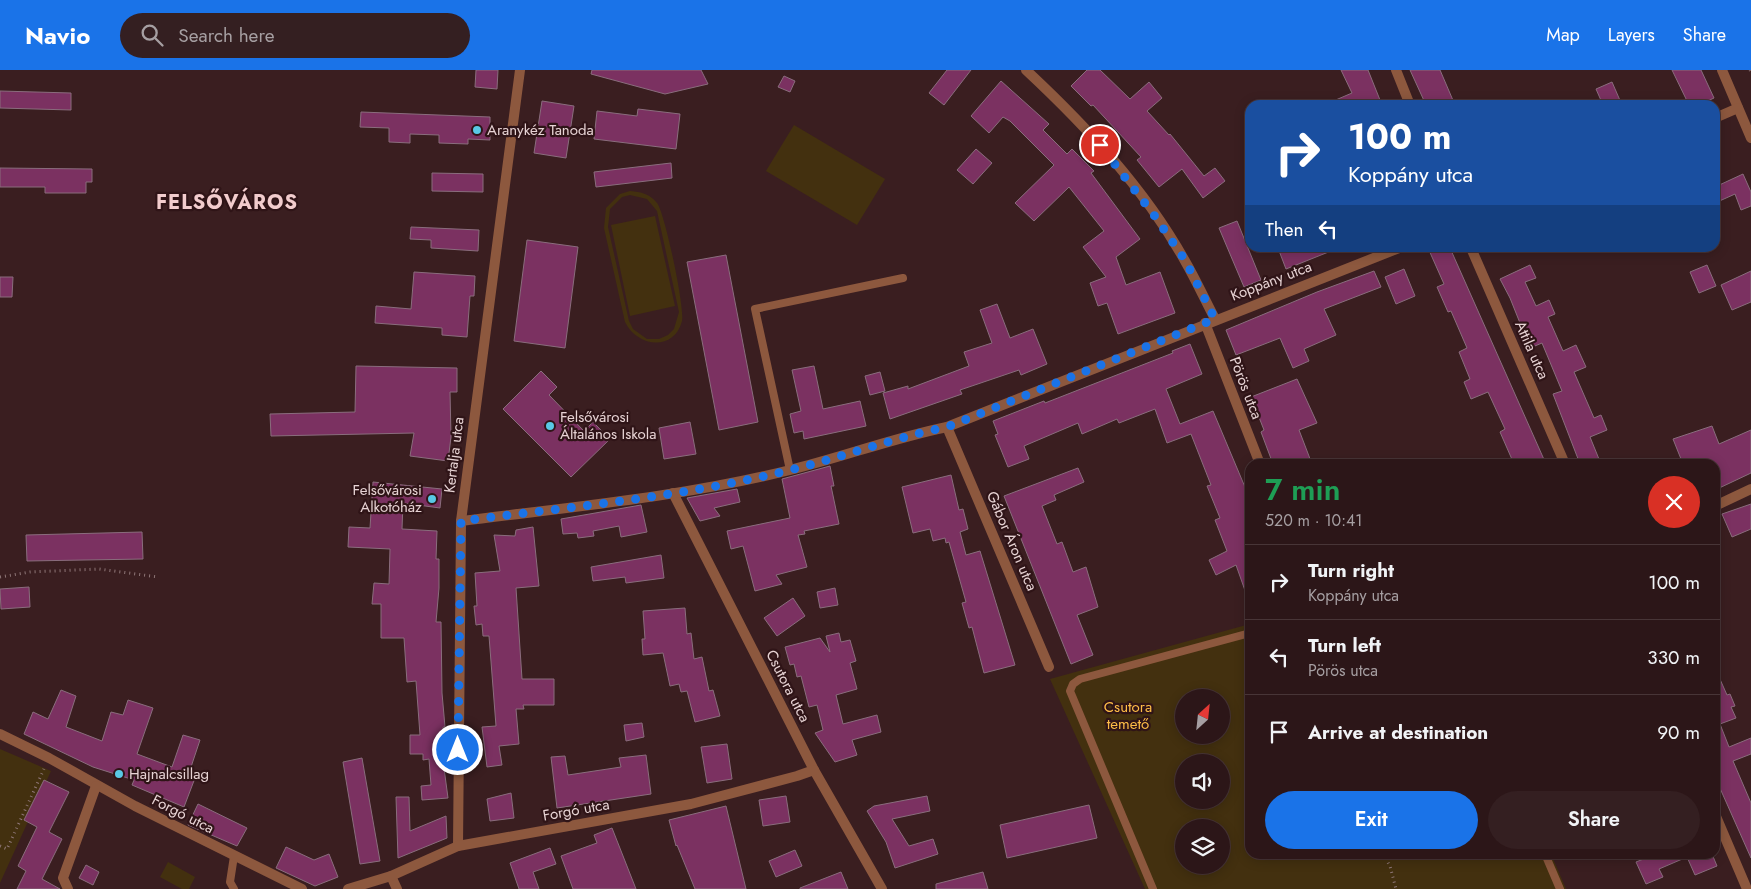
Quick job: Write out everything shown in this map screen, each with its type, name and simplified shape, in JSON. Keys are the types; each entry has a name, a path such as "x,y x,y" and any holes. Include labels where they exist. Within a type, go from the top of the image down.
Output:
{"street":[{"name":"Kertalja utca","path":"458,846 461,521 520,70"},
{"name":"Pörös utca","path":"1026,70 1058,100 1124,174 1185,260 1210,321 1258,459"},
{"path":"1396,70 1408,100"},
{"path":"1722,70 1751,138"},
{"path":"1720,116 1738,108"},
{"name":"Koppány utca","path":"461,521 673,493 790,470 901,436 947,427 1210,321 1389,252"},
{"name":"Attila utca","path":"1473,252 1564,459"},
{"name":"Gábor Áron utca","path":"947,427 1049,667"},
{"path":"1720,504 1751,490"},
{"name":"Csutora utca","path":"673,493 814,770 882,889"},
{"name":"Forgó utca","path":"0,734 49,758 96,786 299,888"},
{"name":"Forgó utca","path":"348,889 391,876 458,846 691,804 814,770"},
{"path":"68,889 63,878 96,786"},
{"path":"1720,825 1747,882"},
{"path":"391,876 397,889"}],"lane":[{"path":"790,470 755,309 903,278"},
{"path":"1153,889 1070,692 1073,684 1080,679 1245,634"},
{"path":"234,856 230,882 234,889"},
{"path":"1547,859 1560,889"}],"path":[{"path":"0,577 30,572 99,570 158,577"},
{"path":"0,846 7,849 49,758"},
{"path":"1386,859 1390,866 1396,889"}],"green space":[{"path":"794,125 885,179 857,225 766,171"},
{"path":"634,191 651,197 657,203 665,224 678,281 682,321 678,331 664,342 646,341 638,337 625,322 604,228 606,208 620,194","holes":["630,195 647,199 657,211 679,312 674,329 668,335 659,339 647,339 633,329 629,321 608,227 610,209 622,197"]},
{"path":"655,216 675,306 630,316 611,225"},
{"name":"Csutora temető","path":"1245,625 1245,859 1553,859 1566,889 1145,889 1050,679"},
{"path":"0,749 51,771 0,883"},
{"path":"168,862 195,877 189,889 182,889 160,877"}],"building":[{"path":"476,70 498,70 497,89 475,87"},
{"path":"592,70 701,70 708,84 665,94 591,74"},
{"path":"947,70 971,70 944,105 929,93"},
{"path":"1087,70 1100,70 1130,99 1149,82 1162,98 1147,111 1170,134 1204,176 1215,168 1225,181 1203,198 1182,169 1159,187 1137,160 1141,157 1093,105 1091,106 1071,86"},
{"path":"1341,70 1368,70 1380,100 1336,100 1352,93"},
{"path":"1410,70 1440,70 1453,100 1424,100"},
{"path":"1672,70 1701,70 1714,98 1710,100 1687,100"},
{"path":"784,76 795,81 790,92 778,87"},
{"path":"1001,81 1049,124 1043,130 1067,154 1072,149 1094,171 1091,173 1140,239 1116,257 1126,285 1160,272 1175,313 1118,334 1107,303 1098,306 1090,283 1106,277 1083,247 1104,231 1069,187 1034,221 1015,203 1054,165 1010,121 1003,117 989,133 971,116"},
{"path":"1612,82 1620,100 1601,100 1596,89"},
{"path":"0,91 71,93 71,110 0,108"},
{"path":"542,101 574,106 566,158 534,153"},
{"path":"638,109 680,114 676,149 594,139 597,111 637,116"},
{"path":"361,112 490,117 490,140 468,139 468,144 439,143 439,135 410,134 410,143 389,142 389,128 360,127"},
{"path":"976,149 992,163 973,184 957,170"},
{"path":"671,163 672,178 596,187 594,172"},
{"path":"0,168 92,169 92,182 86,182 86,193 45,193 45,187 0,187"},
{"path":"432,173 483,174 483,192 432,191"},
{"path":"1743,174 1751,192 1751,206 1741,210 1735,194 1720,201 1720,185"},
{"path":"1237,221 1245,241 1245,252 1250,252 1261,280 1244,287 1219,228"},
{"path":"411,227 479,230 478,251 431,248 431,240 410,239"},
{"path":"527,240 578,247 565,348 514,341"},
{"path":"1280,252 1328,252 1286,269"},
{"path":"1430,252 1452,252 1544,459 1512,459 1500,432 1505,429 1488,392 1471,399 1464,382 1470,379 1459,352 1467,348 1451,311 1448,312 1437,287 1444,284"},
{"path":"726,255 758,422 719,430 687,262"},
{"path":"1530,265 1536,278 1525,282 1536,306 1549,300 1555,314 1548,317 1563,351 1576,345 1586,367 1574,372 1594,418 1601,415 1607,430 1590,437 1599,459 1578,459 1553,394 1562,391 1542,343 1530,348 1510,298 1500,279"},
{"path":"1707,265 1716,286 1699,293 1690,272"},
{"path":"1404,269 1415,296 1396,304 1385,277"},
{"path":"1374,271 1381,287 1324,309 1336,335 1304,349 1309,361 1293,368 1280,338 1236,355 1226,330 1317,292"},
{"path":"1751,271 1751,302 1732,310 1721,285"},
{"path":"414,272 475,276 474,296 470,296 467,337 442,335 442,328 375,323 376,306 411,309"},
{"path":"0,277 13,277 12,297 0,297"},
{"path":"997,304 1010,338 1033,329 1047,364 1021,375 1019,370 960,390 962,394 890,419 883,393 908,386 908,389 969,366 964,352 992,343 980,310"},
{"path":"1190,344 1202,374 1166,389 1180,424 1213,411 1245,487 1245,590 1236,565 1216,575 1209,560 1227,551 1215,520 1220,518 1207,486 1211,485 1191,434 1167,443 1155,409 1119,423 1117,419 1082,434 1078,423 1024,446 1029,459 1008,467 995,435 998,434 993,421 1044,401 1045,403 1173,353 1172,351"},
{"path":"356,366 457,368 457,392 450,392 451,437 448,461 410,456 414,433 271,436 270,414 355,412"},
{"path":"814,366 823,409 860,401 866,426 804,439 803,431 794,433 790,414 801,411 792,370"},
{"name":"Felsővárosi Általános Iskola","path":"541,371 557,387 549,395 584,431 593,422 610,439 571,477 503,409"},
{"path":"880,372 885,391 870,395 865,376"},
{"path":"1297,379 1317,423 1299,430 1310,459 1271,459 1261,432 1264,430 1251,397"},
{"path":"690,422 696,454 664,459 659,428"},
{"path":"1712,426 1719,444 1751,430 1751,473 1720,488 1720,459 1681,459 1673,439"},
{"path":"830,466 834,486 831,486 839,524 804,531 805,534 798,535 807,567 776,575 782,584 755,591 743,546 731,549 727,531 790,518 782,479"},
{"path":"1078,468 1084,482 1054,495 1056,500 1042,506 1057,544 1062,542 1073,572 1086,567 1098,607 1077,615 1093,655 1071,664 1004,496"},
{"path":"951,475 959,510 963,509 968,529 960,532 966,555 980,551 1015,665 984,673 972,627 969,628 962,603 966,602 949,542 946,543 945,538 933,541 930,529 913,533 902,487"},
{"path":"373,482 442,489 440,508 403,503 402,529 437,531 436,559 439,559 439,588 436,622 441,622 442,693 445,727 443,727 444,768 448,798 422,800 421,786 431,785 429,759 423,760 423,754 410,754 410,735 420,735 416,681 407,682 404,638 381,638 381,604 372,604 374,583 389,584 390,549 348,547 349,527 370,528"},
{"path":"737,489 740,502 714,508 720,516 700,521 687,498"},
{"path":"1751,504 1751,529 1732,537 1722,514"},
{"path":"641,505 647,532 621,537 619,526 593,531 594,536 578,538 577,533 563,534 561,519"},
{"path":"533,527 539,586 516,588 522,679 554,679 554,705 523,705 524,709 516,709 519,744 499,746 502,765 487,767 482,727 496,726 489,636 483,636 482,624 476,625 474,606 477,606 475,573 500,571 494,535 515,536 516,530"},
{"path":"142,532 143,559 27,561 26,535"},
{"path":"661,555 664,578 626,583 625,577 593,581 591,567"},
{"path":"29,587 30,607 1,609 0,589"},
{"path":"835,588 838,605 820,608 817,592"},
{"path":"793,598 805,616 777,636 764,618"},
{"path":"685,608 687,634 691,633 694,659 702,657 709,691 713,690 720,716 695,722 687,691 681,692 679,684 670,686 663,653 643,655 642,639 645,639 643,611"},
{"path":"839,633 841,642 850,640 856,661 850,663 857,689 836,695 843,724 877,715 881,732 852,740 857,755 835,762 815,733 823,730 817,705 809,707 801,676 797,677 794,664 790,665 785,647 820,638 830,652 826,636"},
{"path":"1720,679 1727,695 1730,694 1735,706 1731,707 1736,718 1720,724"},
{"path":"61,690 76,696 66,727 102,741 111,712 123,715 128,700 153,708 137,754 172,767 183,735 200,740 188,776 195,778 184,807 132,785 134,780 93,767 24,734 33,712 48,719"},
{"path":"642,723 644,737 626,741 624,725"},
{"path":"1720,724 1729,747 1751,738 1751,754 1733,761 1751,803 1751,858 1720,788"},
{"path":"727,744 732,779 707,783 701,747"},
{"path":"646,755 651,794 557,808 551,757 565,756 568,775 621,767 619,758"},
{"path":"362,758 380,861 360,864 343,762"},
{"path":"44,780 69,792 49,832 62,839 42,879 60,889 17,889 26,871 18,866 37,827 24,820"},
{"path":"511,793 514,818 490,821 487,799"},
{"path":"786,796 790,822 763,826 759,800"},
{"path":"927,796 930,811 892,819 909,846 933,839 938,854 895,868 886,842 867,811 874,806"},
{"path":"396,797 409,797 410,831 446,816 447,838 398,858"},
{"path":"198,804 247,828 237,846 188,825"},
{"path":"1089,805 1097,838 1007,858 1000,825"},
{"path":"726,806 746,889 695,889 676,846 669,820"},
{"path":"612,828 636,889 573,889 561,856 597,843 594,835"},
{"path":"286,847 314,860 329,854 338,877 315,886 276,868"},
{"path":"550,848 556,864 533,872 539,889 519,889 510,863"},
{"path":"795,850 802,866 776,877 769,861"},
{"path":"1644,859 1682,859 1659,869 1663,877 1646,884 1636,862"},
{"path":"1688,859 1714,859 1717,866 1695,875"},
{"path":"86,865 99,872 93,885 79,878"},
{"path":"841,872 848,889 800,889 800,888"},
{"path":"983,872 988,889 936,889 936,884"}],"place":[{"name":"Aranykéz Tanoda","path":"477,130"},
{"name":"Felsővárosi Általános Iskola","path":"550,426"},
{"name":"Felsővárosi Alkotóház","path":"432,499"},
{"name":"Hajnalcsillag","path":"119,774"}],"district":[{"name":"FELSŐVÁROS","path":"227,202"}],"route":[{"path":"458,750 459,556 461,521 673,493 790,470 901,436 947,427 1215,319 1185,260 1124,174 1100,145"}]}
